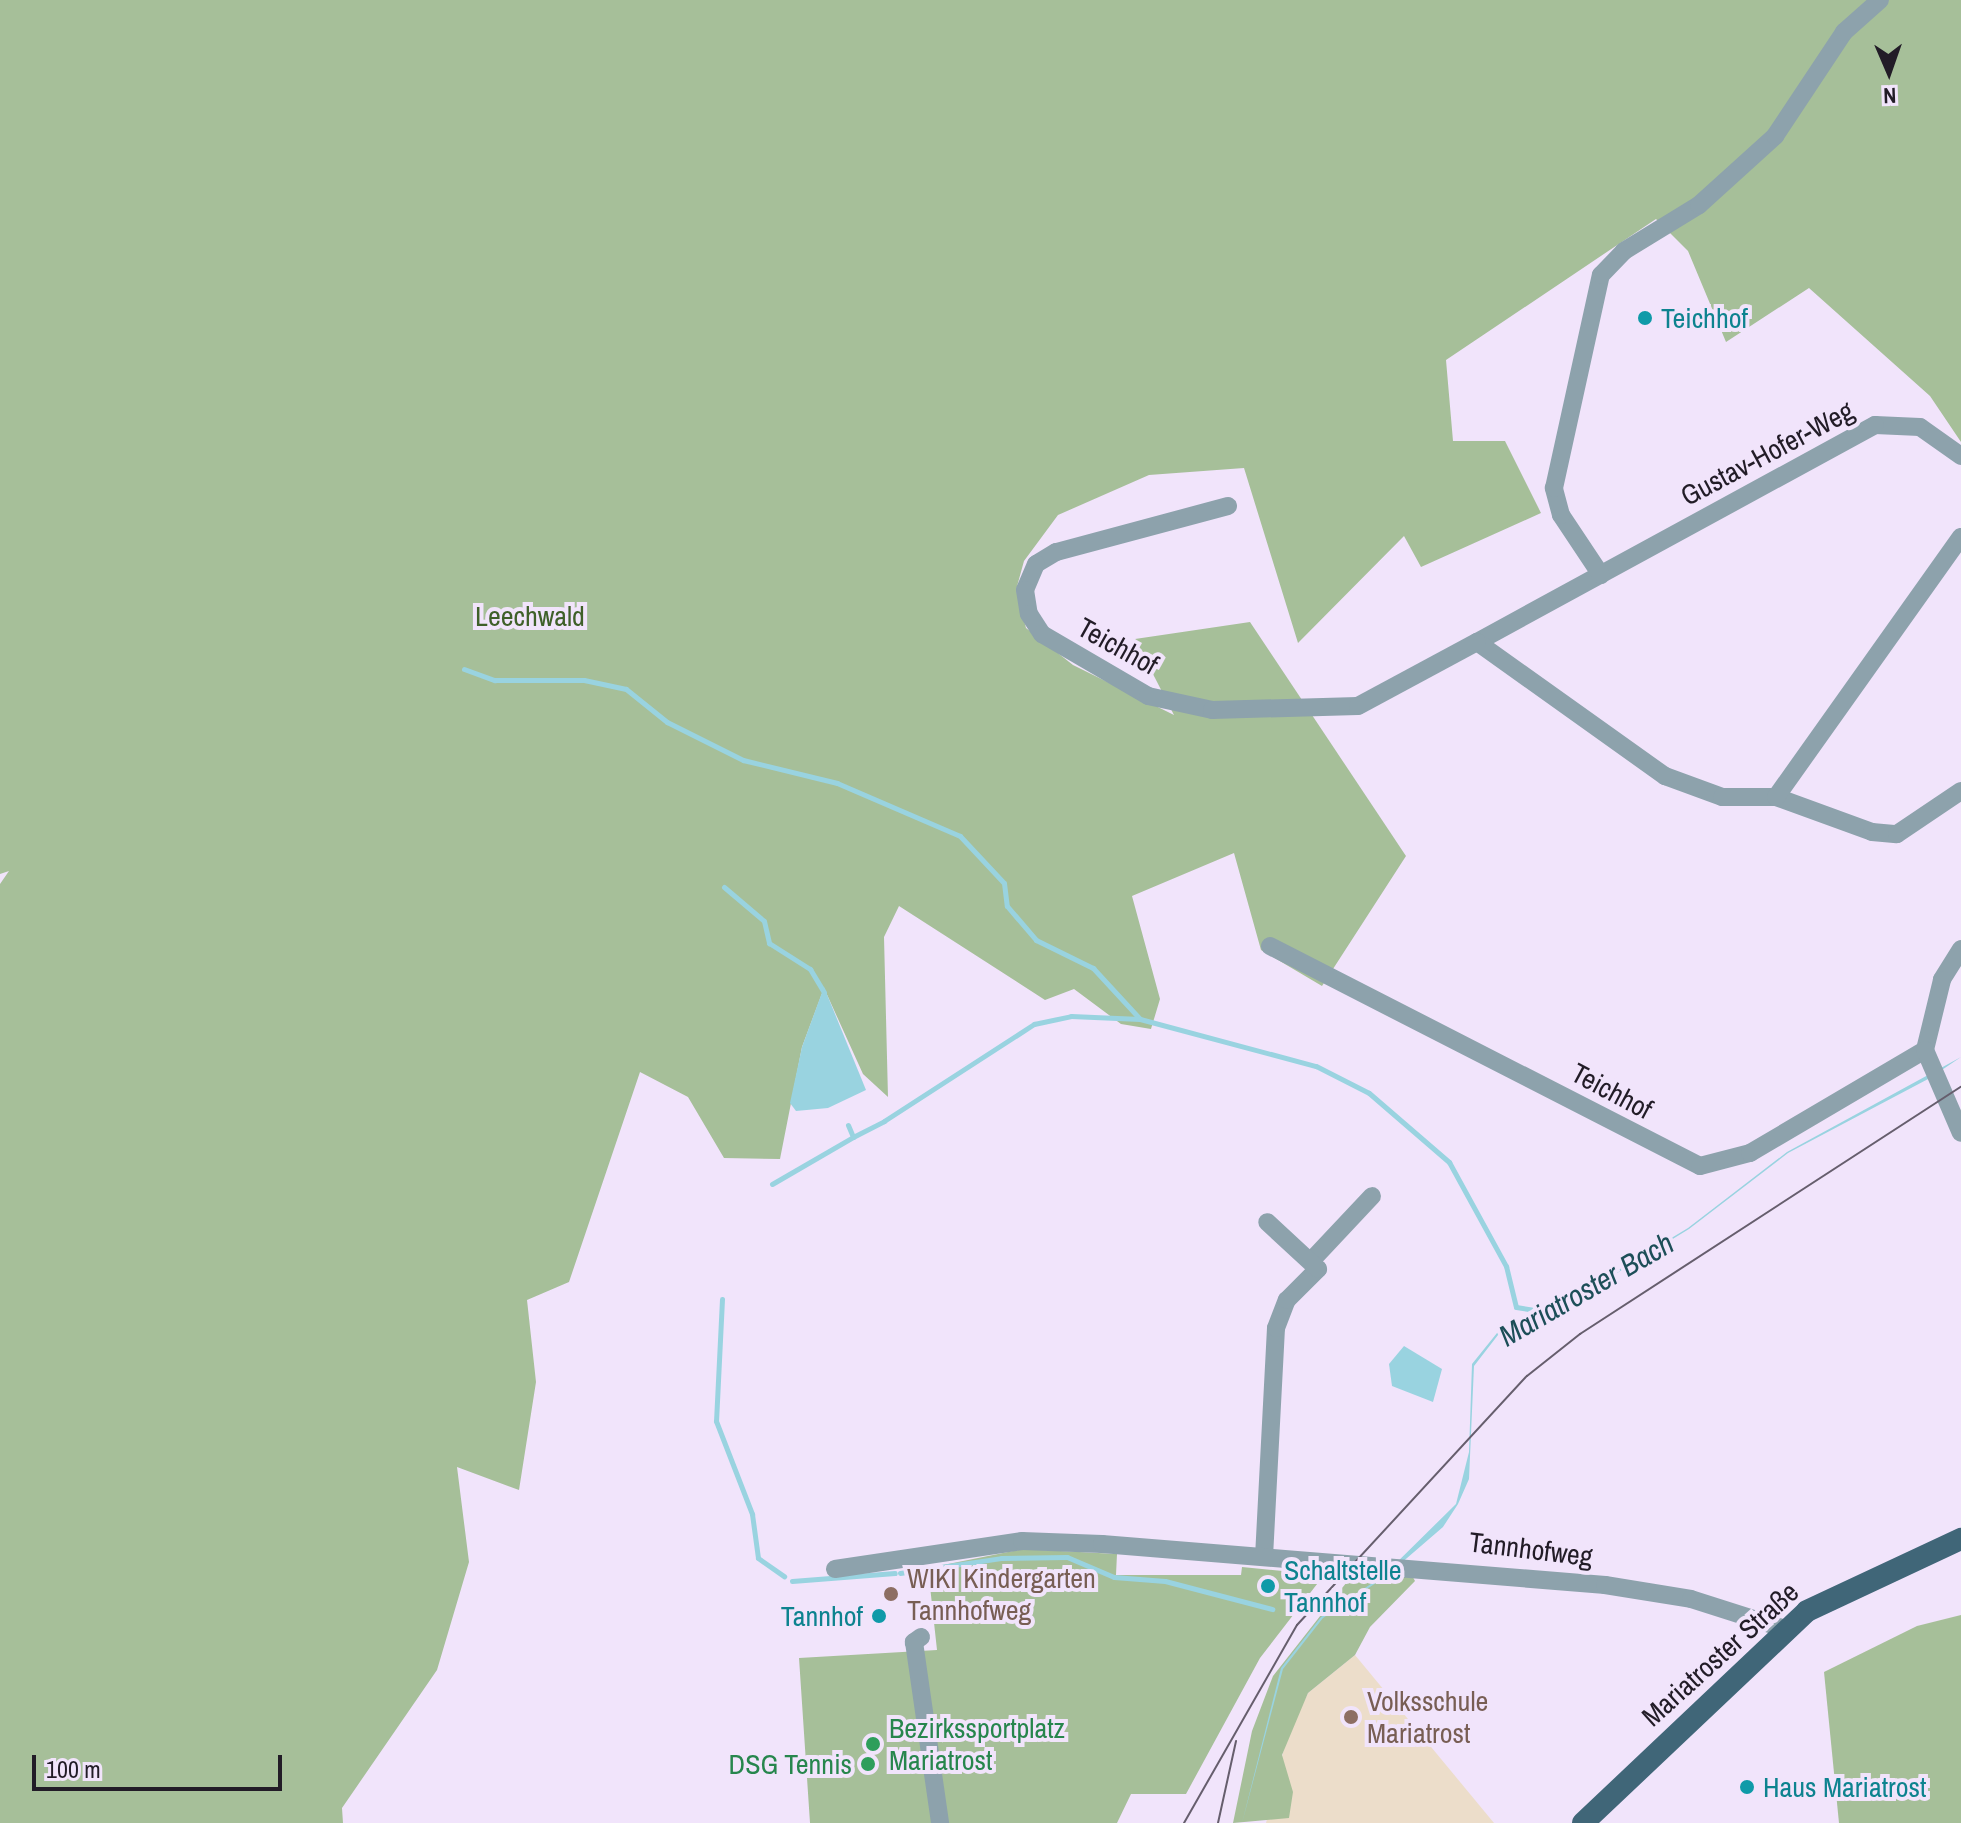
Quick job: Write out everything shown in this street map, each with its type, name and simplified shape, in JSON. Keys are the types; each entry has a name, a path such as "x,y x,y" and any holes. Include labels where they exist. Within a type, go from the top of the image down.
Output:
{"main road":[{"name":"Mariatroster Straße","path":"1583,1823 1785,1629 1845,1587 1961,1539"}],"street":[{"path":"1601,575 1561,515 1554,488 1601,275 1624,251 1699,205 1775,136 1844,32 1880,0"},
{"name":"Gustav-Hofer-Weg","path":"1601,575 1875,425 1920,427 1961,456"},
{"name":"Teichhof","path":"1228,506 1056,552 1036,564 1025,590 1029,614 1042,634 1148,696 1212,710 1358,706 1601,575"},
{"path":"1776,797 1961,537"},
{"path":"1477,642 1665,776 1722,797 1776,797 1872,832 1897,834 1961,791"},
{"name":"Teichhof","path":"1270,946 1700,1166 1722,1166 1750,1153 1928,1055"},
{"path":"1961,949 1942,980 1928,1055 1961,1133"},
{"path":"1264,1557 1276,1328 1287,1300 1372,1196"},
{"path":"1267,1222 1312,1268"},
{"name":"Tannhofweg","path":"835,1569 1022,1541 1368,1562 1691,1599 1785,1629"},
{"path":"921,1637 914,1642 940,1823"}],"shaded area":[{"name":"Volksschule Mariatrost","path":"1355,1655 1494,1823 1266,1823 1286,1740 1308,1693"}],"green space":[{"name":"Leechwald","path":"0,0 1961,0 1961,442 1930,396 1809,288 1726,342 1688,251 1656,219 1446,360 1453,441 1505,441 1541,513 1421,567 1404,536 1298,643 1244,468 1149,475 1058,515 1024,561 1016,590 1026,628 1073,665 1174,715 1135,639 1250,622 1406,856 1322,986 1261,950 1234,853 1132,896 1160,999 1151,1029 1121,1024 1074,989 1045,1000 899,906 884,937 888,1097 863,1074 824,988 802,1047 780,1159 724,1158 688,1097 640,1072 569,1282 527,1300 536,1382 519,1490 457,1467 469,1562 437,1670 342,1808 343,1823 0,1823 0,884 9,871 0,874"},
{"path":"1023,1549 1117,1554 1116,1575 1241,1575 1242,1567 1324,1575 1260,1658 1186,1794 1131,1794 1117,1823 810,1823 799,1658 937,1650 928,1568"},
{"path":"1372,1568 1410,1572 1415,1581 1370,1627 1355,1655 1308,1693 1282,1755 1293,1792 1289,1818 1233,1823 1252,1731 1273,1676 1350,1578"},
{"path":"1961,1615 1961,1823 1839,1823 1824,1672 1917,1626"}],"water":[{"path":"824,987 866,1090 828,1108 796,1111 790,1103 802,1047"},
{"name":"Mariatroster Bach","path":"1961,1057 1930,1078 1788,1153 1689,1229 1573,1300 1498,1335 1474,1366 1469,1479 1458,1504 1443,1527 1385,1577 1323,1618 1283,1669 1242,1823 1281,1668 1321,1617 1383,1576 1456,1504 1469,1452 1472,1364 1497,1333 1572,1298 1688,1228 1787,1152"},
{"path":"1404,1346 1442,1369 1433,1402 1392,1386 1389,1364"}],"waterway":[{"path":"464,669 495,680 584,680 626,689 667,722 743,760 837,783 960,836 1004,883 1007,906 1036,940 1093,968 1140,1019 1316,1066 1369,1093 1449,1162 1506,1266 1516,1307 1546,1312"},
{"path":"724,887 764,921 769,943 810,969 824,992"},
{"path":"848,1125 853,1137 884,1121 1034,1024 1071,1016 1140,1019"},
{"path":"772,1184 853,1137"},
{"path":"722,1299 716,1421 752,1514 758,1558 784,1576"},
{"path":"900,1573 1001,1558 1067,1557 1114,1577 1165,1581 1272,1609"},
{"path":"792,1581 895,1573"}],"tram line":[{"path":"1184,1823 1297,1625 1527,1376 1580,1334 1961,1087"},
{"path":"1218,1823 1236,1741"}],"place":[{"name":"Teichhof","path":"1645,318"},
{"name":"Schaltstelle Tannhof","path":"1268,1586"},
{"name":"WIKI Kindergarten Tannhofweg","path":"891,1594"},
{"name":"Tannhof","path":"879,1616"},
{"name":"Volksschule Mariatrost","path":"1351,1717"},
{"name":"Bezirkssportplatz Mariatrost","path":"873,1744"},
{"name":"DSG Tennis","path":"868,1764"},
{"name":"Haus Mariatrost","path":"1747,1787"}]}
